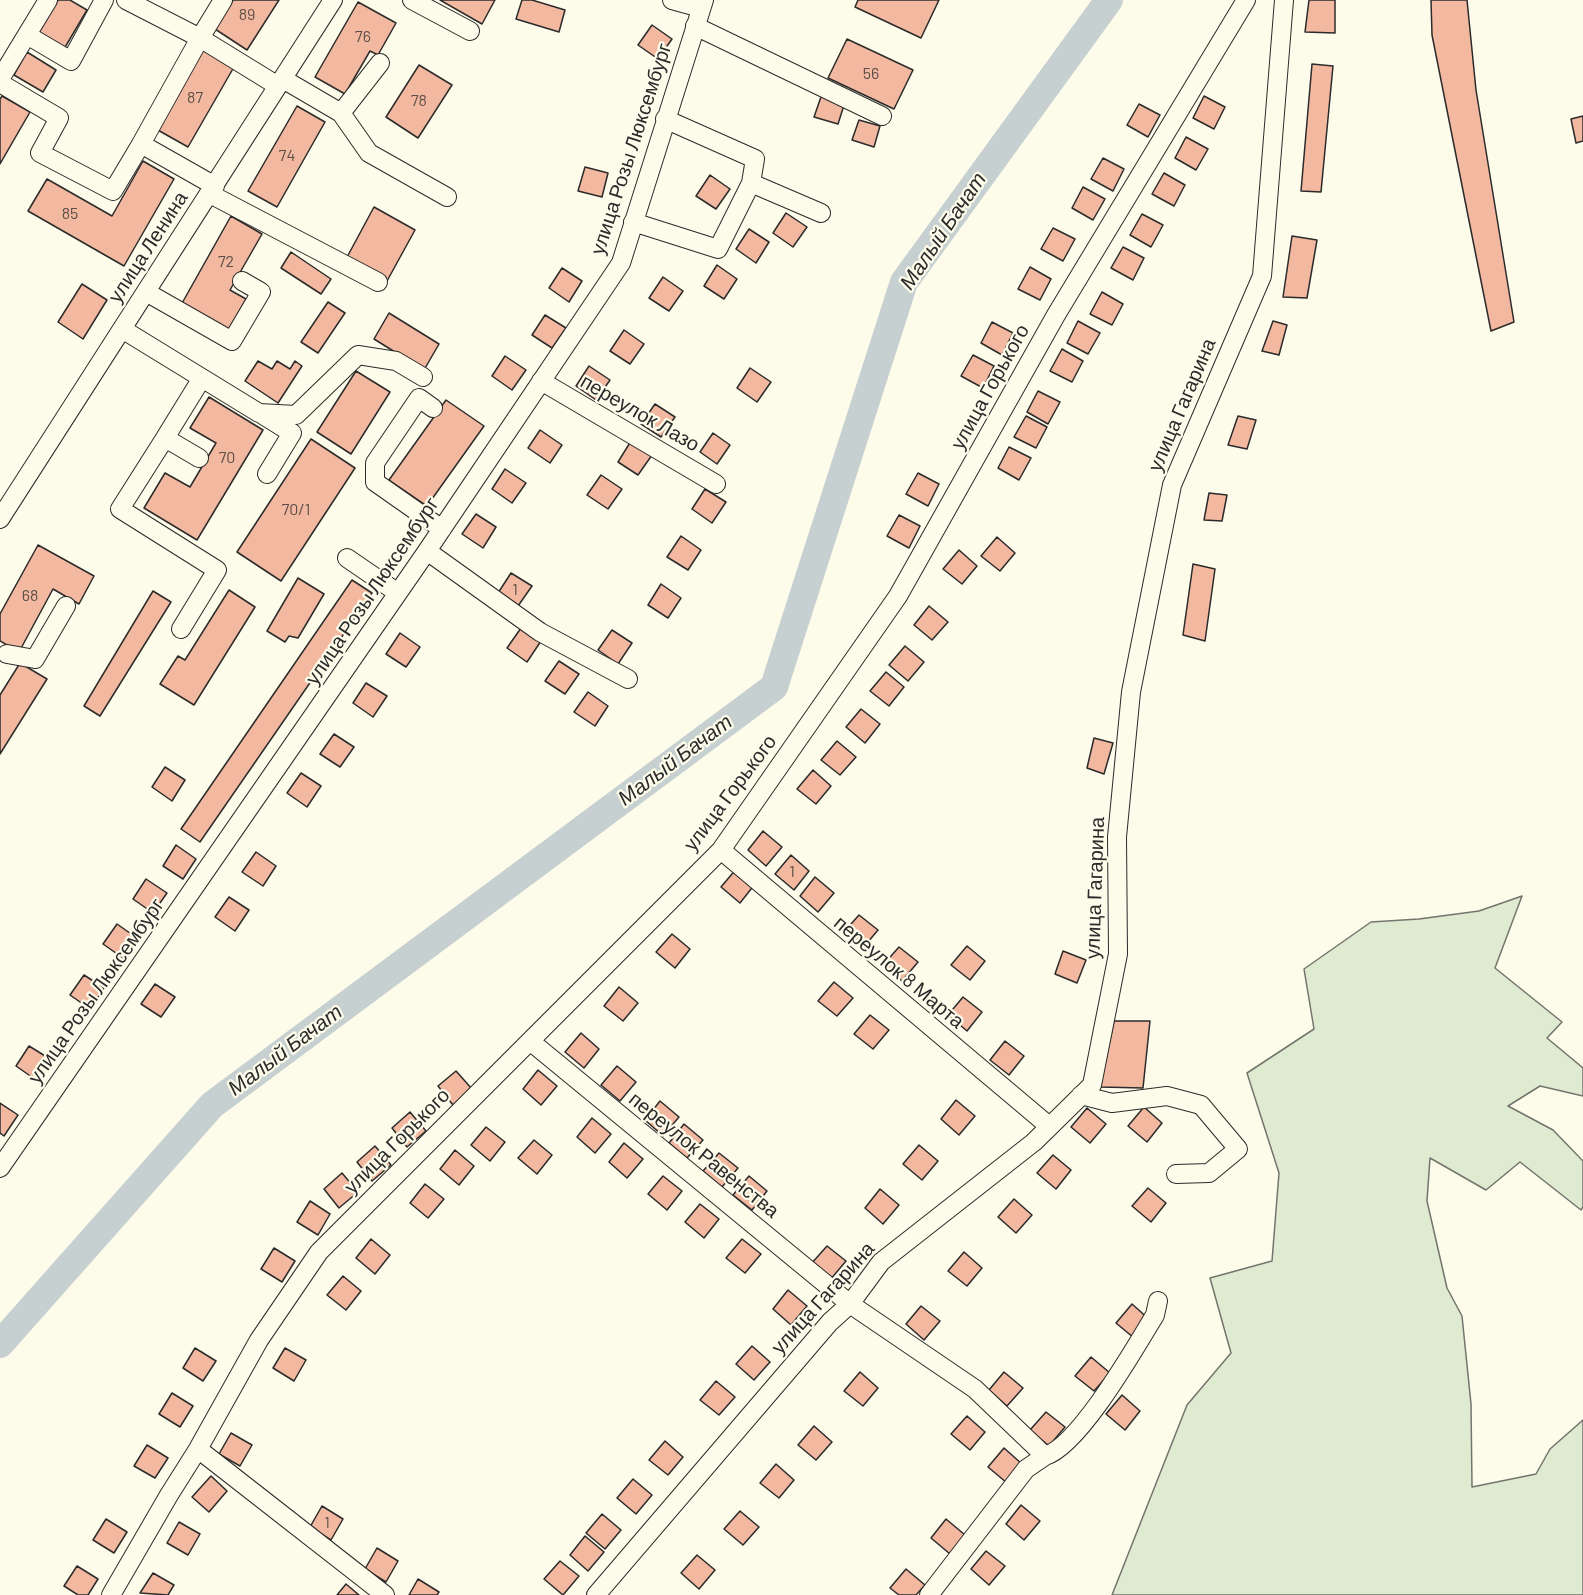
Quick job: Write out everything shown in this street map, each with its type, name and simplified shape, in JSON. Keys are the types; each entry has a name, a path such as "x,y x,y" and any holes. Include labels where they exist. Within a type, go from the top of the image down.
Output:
{"street":[{"path":"48,0 0,81 59,118 40,153 113,191 223,0"},
{"path":"27,35 71,61 104,0"},
{"path":"126,0 340,113 369,153 447,197"},
{"name":"улица Ленина","path":"0,519 8,490 122,329 333,0"},
{"path":"412,0 470,31"},
{"path":"672,0 702,4"},
{"name":"улица Горького","path":"111,1595 198,1449 259,1340 319,1252 721,850 898,596 1056,315 1246,0"},
{"name":"улица Гагарина","path":"596,1595 830,1322 850,1304 881,1262 1034,1142 1092,1085 1118,954 1117,837 1131,692 1172,485 1262,276 1284,0"},
{"name":"улица Розы Люксембург","path":"0,1168 399,593 621,263 702,4"},
{"path":"695,26 882,116"},
{"path":"340,113 380,63"},
{"path":"633,222 718,249 751,183 755,159 665,120"},
{"path":"141,144 212,190 378,282"},
{"path":"751,183 821,213"},
{"path":"146,292 232,341 261,292 242,280"},
{"path":"122,329 292,433 267,474"},
{"path":"258,413 296,415 358,355 396,361 423,377"},
{"path":"181,629 217,570 120,510 202,378"},
{"name":"переулок Лазо","path":"541,381 717,484"},
{"path":"433,408 419,398 375,463 375,482 442,529"},
{"path":"165,438 199,458"},
{"path":"427,551 540,632 628,679"},
{"path":"346,558 399,593"},
{"path":"2,656 35,659 66,606"},
{"name":"переулок 8 Марта","path":"721,850 1049,1126"},
{"name":"переулок Равенства","path":"530,1041 850,1304 975,1389 1045,1456"},
{"path":"1081,1095 1112,1103 1167,1096 1201,1105 1238,1149 1209,1173 1176,1174"},
{"path":"929,1595 1026,1468 1045,1456 1055,1453 1097,1408 1155,1315 1158,1301"},
{"path":"198,1449 385,1595"}],"green space":[{"path":"1522,896 1495,968 1562,1022 1547,1038 1583,1068 1583,1096 1540,1086 1508,1106 1553,1130 1583,1161 1583,1207 1581,1210 1520,1162 1486,1190 1430,1158 1427,1201 1447,1288 1462,1316 1471,1404 1472,1487 1536,1474 1550,1449 1583,1420 1583,1595 1112,1595 1187,1405 1231,1353 1210,1278 1272,1261 1279,1173 1247,1073 1314,1029 1304,969 1371,922 1419,919 1479,911"}],"building":[{"path":"58,0 70,0 87,10 64,49 38,34"},
{"path":"233,0 279,0 247,50 215,29"},
{"path":"440,0 495,0 482,24"},
{"path":"522,0 532,0 565,10 559,32 516,19"},
{"path":"858,0 939,0 921,38 855,7"},
{"path":"1309,0 1335,0 1335,33 1305,32"},
{"path":"1431,0 1467,0 1476,90 1514,322 1491,331 1432,35"},
{"path":"358,2 396,23 378,55 370,51 345,94 315,77"},
{"path":"652,25 672,39 658,59 638,45"},
{"path":"847,39 913,70 894,109 828,78"},
{"path":"203,49 234,67 188,147 156,129"},
{"path":"27,52 56,70 43,92 14,75"},
{"path":"1312,64 1333,66 1321,192 1301,191"},
{"path":"419,65 452,85 418,138 386,117"},
{"path":"822,94 845,102 838,124 814,117"},
{"path":"2,96 30,112 0,164 0,99"},
{"path":"1204,96 1225,107 1214,129 1193,118"},
{"path":"1139,104 1160,115 1148,137 1127,125"},
{"path":"297,106 325,122 277,207 248,191"},
{"path":"1583,116 1583,141 1576,143 1571,119"},
{"path":"859,120 880,126 874,147 852,140"},
{"path":"1186,137 1208,149 1196,170 1175,158"},
{"path":"1103,158 1124,169 1113,191 1091,179"},
{"path":"143,161 174,179 124,266 28,211 47,179 112,216"},
{"path":"585,167 608,173 602,197 578,191"},
{"path":"1164,173 1185,185 1174,206 1152,194"},
{"path":"710,175 730,189 716,209 696,196"},
{"path":"1083,187 1105,199 1093,220 1072,208"},
{"path":"374,207 415,230 387,281 346,259"},
{"path":"786,213 807,227 793,247 773,233"},
{"path":"1142,214 1163,225 1151,247 1130,235"},
{"path":"231,216 262,234 230,290 246,299 227,332 181,305"},
{"path":"1053,228 1075,239 1063,261 1041,249"},
{"path":"749,229 769,242 756,263 736,249"},
{"path":"1292,236 1317,240 1307,298 1283,297"},
{"path":"1123,247 1144,258 1133,280 1111,268"},
{"path":"291,252 331,279 321,294 281,268"},
{"path":"717,265 737,279 724,299 704,286"},
{"path":"1030,267 1051,279 1040,300 1018,289"},
{"path":"562,268 582,281 569,302 549,288"},
{"path":"663,277 683,291 669,311 649,298"},
{"path":"82,284 107,300 83,339 58,322"},
{"path":"1102,292 1123,304 1112,325 1090,314"},
{"path":"328,302 345,313 318,353 301,342"},
{"path":"389,313 439,344 424,370 374,339"},
{"path":"545,315 566,328 552,348 532,335"},
{"path":"1078,321 1100,333 1088,354 1067,343"},
{"path":"1273,321 1287,325 1279,355 1262,351"},
{"path":"992,322 1013,333 1002,355 981,343"},
{"path":"624,330 644,344 630,364 610,351"},
{"path":"1062,349 1083,361 1072,382 1050,371"},
{"path":"973,355 994,366 983,388 961,376"},
{"path":"505,356 526,370 512,390 492,376"},
{"path":"258,361 272,369 277,361 290,369 295,361 302,366 278,403 245,381"},
{"path":"589,366 610,380 596,400 576,386"},
{"path":"750,368 771,382 757,402 737,388"},
{"path":"356,371 390,392 351,454 317,432"},
{"path":"1038,391 1060,402 1048,424 1027,412"},
{"path":"209,397 263,430 197,540 144,508 165,473 190,487 216,443 190,428"},
{"path":"446,400 484,426 427,506 389,480"},
{"path":"655,404 675,417 661,437 641,424"},
{"path":"1026,416 1047,427 1036,448 1014,437"},
{"path":"1238,416 1256,420 1247,449 1228,445"},
{"path":"540,430 562,445 550,463 528,448"},
{"path":"713,433 730,445 717,464 700,452"},
{"path":"311,439 355,468 281,581 237,552"},
{"path":"631,441 652,455 638,475 618,462"},
{"path":"1009,447 1031,458 1019,480 998,468"},
{"path":"505,469 526,483 512,503 492,489"},
{"path":"918,473 939,484 928,506 906,494"},
{"path":"601,475 622,489 608,509 587,495"},
{"path":"705,489 726,502 712,523 692,509"},
{"path":"1209,493 1227,495 1222,521 1204,520"},
{"path":"476,514 496,527 483,548 462,534"},
{"path":"899,515 920,526 909,548 887,536"},
{"path":"681,536 701,550 688,570 667,557"},
{"path":"997,537 1015,553 1000,571 981,556"},
{"path":"38,545 94,576 79,604 53,589 19,652 0,641 0,614"},
{"path":"959,550 977,566 962,584 943,569"},
{"path":"1193,564 1215,569 1205,641 1183,635"},
{"path":"511,573 532,586 518,606 498,593"},
{"path":"298,578 324,594 298,638 289,636 285,642 267,631"},
{"path":"352,580 372,593 200,842 181,829"},
{"path":"661,584 681,598 668,618 648,605"},
{"path":"229,590 255,607 194,705 160,684 178,656 185,660"},
{"path":"153,591 171,602 100,716 84,706"},
{"path":"929,606 948,622 932,640 914,625"},
{"path":"521,628 541,641 527,662 507,648"},
{"path":"612,630 632,643 618,664 598,650"},
{"path":"400,633 420,647 406,667 386,654"},
{"path":"905,646 924,662 908,681 889,665"},
{"path":"559,661 579,674 565,694 545,681"},
{"path":"20,663 47,679 0,754 0,695"},
{"path":"886,672 904,687 889,706 870,691"},
{"path":"366,683 387,696 373,717 353,703"},
{"path":"588,692 608,706 595,726 574,712"},
{"path":"861,709 880,724 865,743 846,727"},
{"path":"334,734 354,747 340,767 320,754"},
{"path":"1094,738 1113,743 1104,774 1087,768"},
{"path":"837,741 856,757 840,775 821,760"},
{"path":"165,767 185,780 172,801 152,787"},
{"path":"813,770 831,786 816,804 797,789"},
{"path":"301,773 321,786 307,807 287,793"},
{"path":"763,831 782,847 766,866 748,850"},
{"path":"176,845 196,859 183,879 163,866"},
{"path":"256,852 276,866 263,886 242,872"},
{"path":"791,855 809,871 794,890 775,874"},
{"path":"737,868 755,884 740,903 721,887"},
{"path":"815,877 834,893 818,912 800,896"},
{"path":"146,879 167,893 153,913 133,899"},
{"path":"229,897 249,910 235,931 215,917"},
{"path":"859,915 878,930 862,949 843,933"},
{"path":"117,924 137,938 123,958 103,944"},
{"path":"672,934 690,949 675,968 656,952"},
{"path":"967,946 985,961 970,980 951,965"},
{"path":"899,947 918,962 902,981 883,965"},
{"path":"1063,951 1086,960 1077,983 1055,974"},
{"path":"84,975 104,988 90,1009 70,995"},
{"path":"834,982 853,998 837,1016 818,1001"},
{"path":"155,984 175,997 161,1017 141,1004"},
{"path":"619,987 638,1003 623,1021 604,1006"},
{"path":"963,997 982,1012 967,1031 948,1015"},
{"path":"870,1015 889,1030 873,1049 854,1034"},
{"path":"1114,1021 1150,1021 1143,1088 1100,1087"},
{"path":"581,1033 599,1049 584,1068 565,1052"},
{"path":"1005,1041 1024,1056 1009,1075 990,1060"},
{"path":"29,1046 50,1059 36,1080 16,1066"},
{"path":"617,1066 636,1082 620,1101 601,1085"},
{"path":"538,1070 557,1086 541,1105 523,1089"},
{"path":"456,1071 472,1089 453,1105 438,1086"},
{"path":"956,1100 975,1116 959,1135 941,1119"},
{"path":"660,1101 679,1117 663,1136 645,1120"},
{"path":"0,1103 18,1115 4,1136 0,1133"},
{"path":"1144,1107 1162,1123 1147,1142 1128,1126"},
{"path":"1087,1108 1106,1124 1090,1143 1071,1127"},
{"path":"410,1112 426,1131 407,1147 392,1128"},
{"path":"592,1118 611,1134 595,1153 577,1137"},
{"path":"684,1124 703,1140 687,1158 669,1143"},
{"path":"486,1127 505,1142 490,1161 471,1145"},
{"path":"534,1140 552,1155 537,1174 518,1158"},
{"path":"624,1143 643,1159 627,1178 609,1162"},
{"path":"919,1145 938,1161 922,1180 903,1164"},
{"path":"375,1146 391,1165 372,1181 357,1162"},
{"path":"455,1150 474,1166 459,1185 440,1169"},
{"path":"719,1153 738,1168 722,1187 703,1171"},
{"path":"1053,1155 1071,1170 1056,1189 1037,1173"},
{"path":"342,1173 358,1192 339,1208 324,1189"},
{"path":"663,1176 682,1191 667,1210 648,1194"},
{"path":"749,1176 767,1191 752,1210 733,1195"},
{"path":"425,1184 444,1199 428,1218 410,1203"},
{"path":"1148,1188 1166,1203 1151,1222 1132,1206"},
{"path":"880,1189 899,1205 883,1224 865,1208"},
{"path":"1014,1199 1032,1215 1016,1233 998,1217"},
{"path":"310,1201 330,1214 318,1235 297,1222"},
{"path":"700,1204 719,1219 704,1238 685,1222"},
{"path":"371,1239 390,1255 375,1274 356,1258"},
{"path":"742,1239 761,1254 745,1273 726,1258"},
{"path":"827,1246 846,1261 830,1280 811,1264"},
{"path":"274,1248 295,1261 282,1282 261,1269"},
{"path":"964,1252 982,1268 967,1286 948,1271"},
{"path":"343,1276 361,1291 346,1310 327,1295"},
{"path":"788,1290 807,1306 791,1325 773,1309"},
{"path":"1132,1304 1150,1320 1134,1338 1116,1323"},
{"path":"921,1306 940,1321 924,1340 906,1324"},
{"path":"752,1346 770,1362 754,1380 736,1364"},
{"path":"195,1348 216,1361 203,1381 183,1368"},
{"path":"285,1348 306,1360 294,1381 273,1368"},
{"path":"1091,1357 1110,1373 1094,1391 1075,1376"},
{"path":"860,1372 878,1388 863,1406 844,1391"},
{"path":"1004,1372 1023,1388 1007,1406 989,1390"},
{"path":"716,1381 735,1397 719,1415 700,1400"},
{"path":"172,1393 193,1406 180,1427 159,1414"},
{"path":"1122,1395 1140,1411 1125,1430 1106,1414"},
{"path":"1046,1412 1065,1427 1049,1446 1030,1430"},
{"path":"967,1416 985,1432 970,1450 951,1434"},
{"path":"814,1426 832,1442 816,1460 798,1445"},
{"path":"231,1433 252,1445 240,1466 219,1454"},
{"path":"665,1441 683,1457 668,1475 649,1460"},
{"path":"147,1445 168,1458 155,1478 134,1466"},
{"path":"1004,1448 1022,1464 1007,1483 988,1467"},
{"path":"776,1464 794,1480 779,1498 760,1483"},
{"path":"211,1476 227,1491 209,1512 192,1497"},
{"path":"633,1479 652,1495 636,1514 617,1498"},
{"path":"1021,1505 1040,1521 1024,1540 1006,1524"},
{"path":"322,1506 343,1519 331,1540 310,1527"},
{"path":"740,1511 759,1527 743,1545 724,1529"},
{"path":"602,1514 621,1530 605,1549 586,1533"},
{"path":"106,1519 127,1532 114,1553 93,1540"},
{"path":"946,1519 965,1535 950,1554 931,1538"},
{"path":"179,1522 200,1534 188,1555 167,1543"},
{"path":"585,1536 604,1552 588,1571 570,1555"},
{"path":"377,1548 398,1561 386,1582 365,1569"},
{"path":"986,1551 1005,1566 989,1585 971,1569"},
{"path":"697,1555 715,1570 699,1589 681,1573"},
{"path":"560,1561 579,1576 563,1595 544,1579"},
{"path":"77,1566 98,1579 88,1595 78,1595 64,1586"},
{"path":"906,1569 925,1585 916,1595 899,1595 890,1588"},
{"path":"153,1573 174,1585 168,1595 140,1593"},
{"path":"418,1579 439,1592 437,1595 409,1595"},
{"path":"346,1584 359,1595 337,1595"}],"waterway":[{"name":"Малый Бачат","path":"0,1344 212,1105 774,687 904,282 1109,0"}]}
